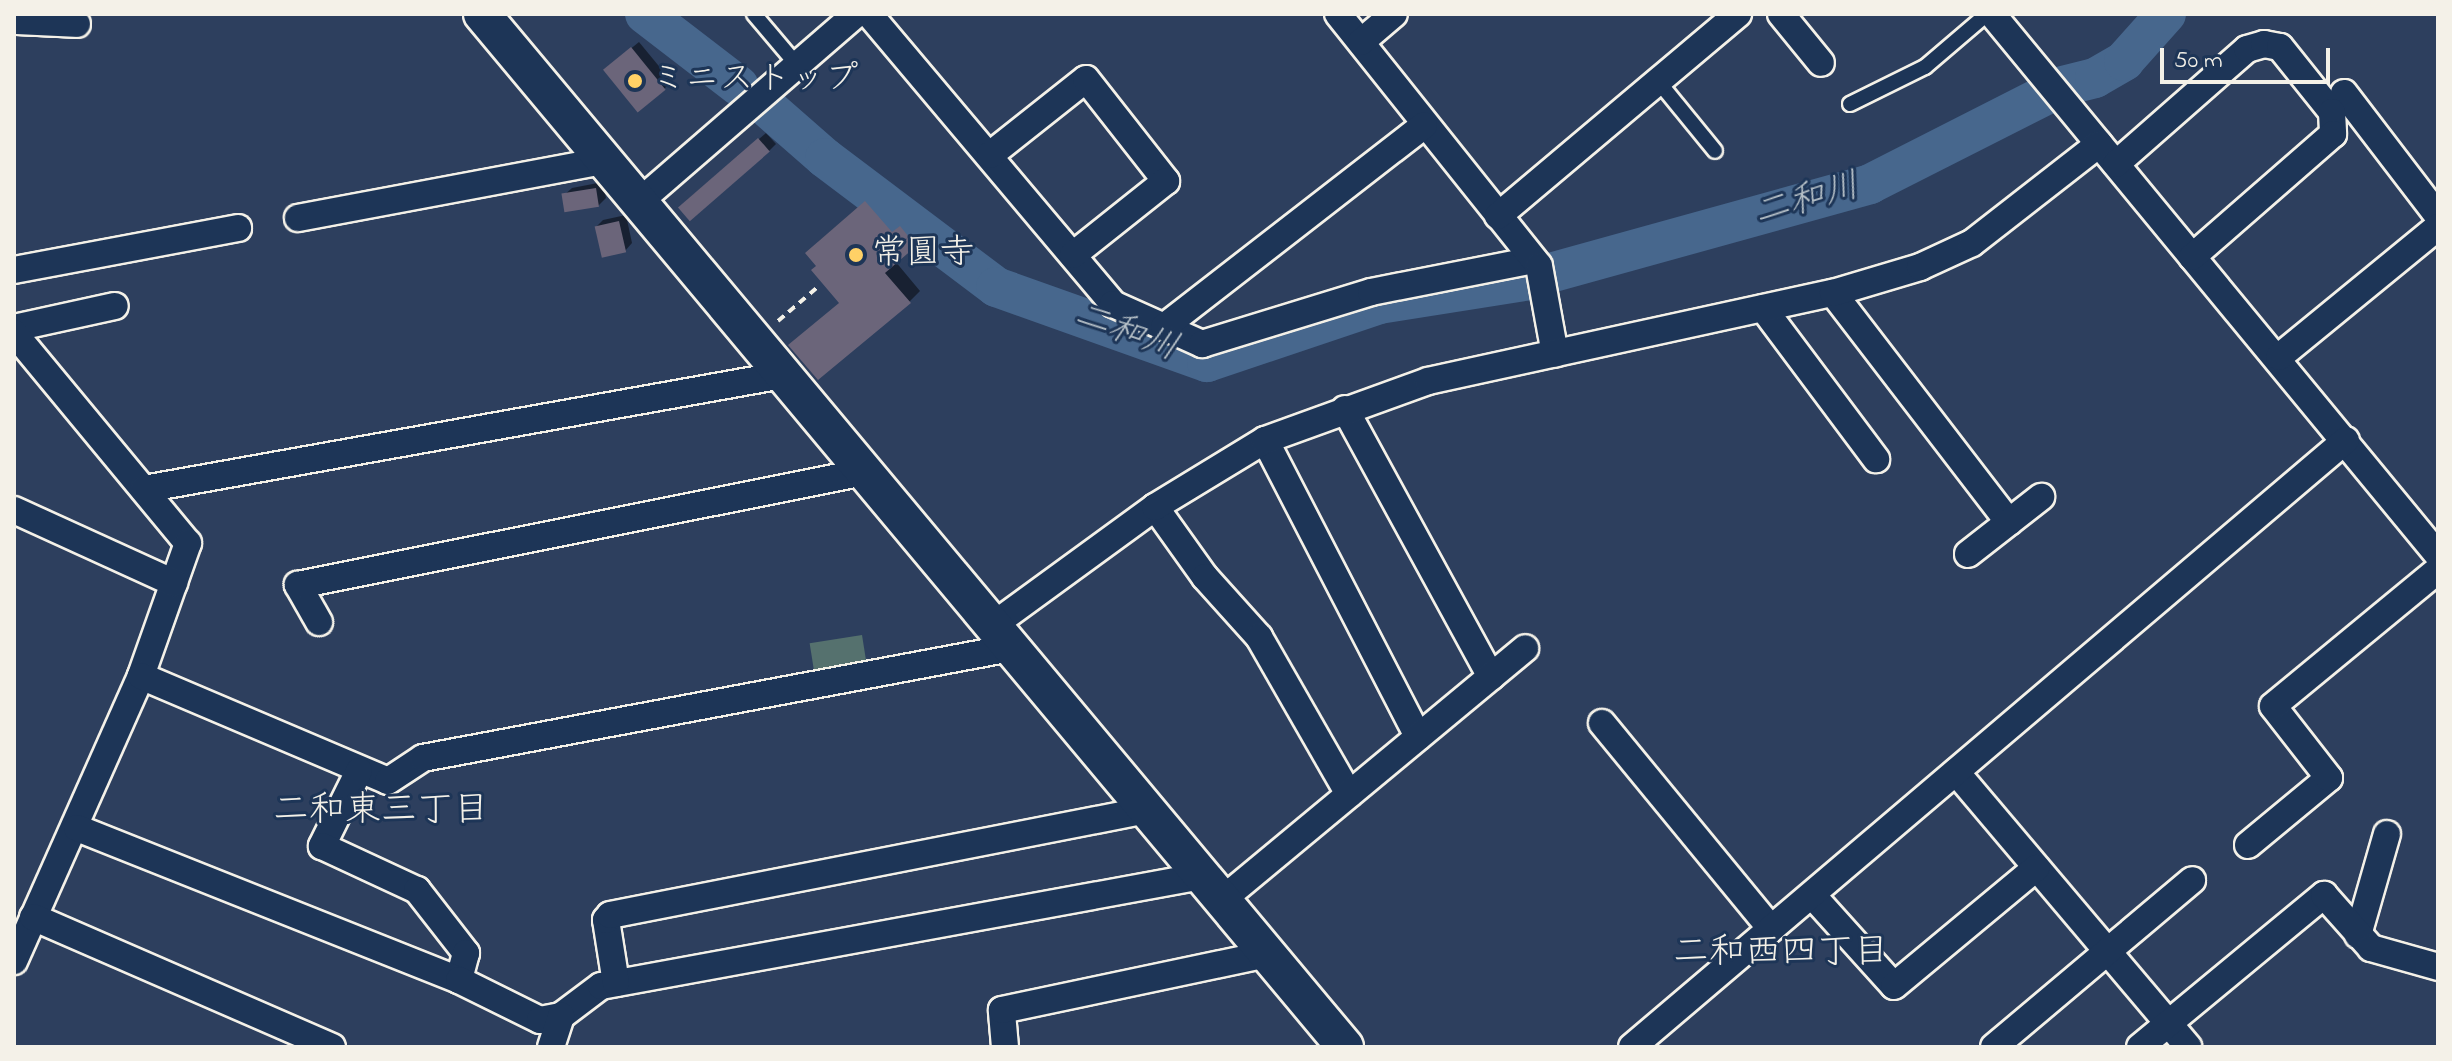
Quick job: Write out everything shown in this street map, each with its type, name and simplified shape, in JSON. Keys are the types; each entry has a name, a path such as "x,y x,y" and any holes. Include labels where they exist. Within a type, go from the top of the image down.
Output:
{"street":[{"path":"482,14 1345,1047"},
{"path":"639,202 856,14"},
{"path":"869,14 1113,304 1202,344 1371,292 1539,272"},
{"path":"1338,14 1539,272 1555,354"},
{"path":"1361,42 1394,14"},
{"path":"1498,216 1738,14"},
{"path":"1781,14 1821,63"},
{"path":"1989,14 2279,357 2437,556 2273,706 2329,778 2248,845"},
{"path":"14,21 77,24"},
{"path":"141,676 388,781 423,758 1002,637 1155,507 1265,440 1428,381 1833,293 1920,267 1972,243 2107,154 2247,49 2264,44 2280,47 2332,112 2333,134 2192,257"},
{"path":"990,155 1086,79 1166,181 1073,255"},
{"path":"2344,93 2438,216"},
{"path":"1164,327 1424,125"},
{"path":"298,218 604,161"},
{"path":"2279,357 2438,227"},
{"path":"14,270 238,228"},
{"path":"1833,293 2009,522"},
{"path":"17,947 77,828 141,676 188,543 14,330 115,306"},
{"path":"1763,308 1876,459"},
{"path":"144,489 783,375"},
{"path":"1345,409 1491,677"},
{"path":"1265,440 1418,737"},
{"path":"1632,1047 2346,440"},
{"path":"319,622 298,585 864,472"},
{"path":"1968,554 2041,497"},
{"path":"1155,507 1205,577 1259,637 1349,794"},
{"path":"14,510 174,583"},
{"path":"551,1047 561,1016 582,997 616,983 1212,888 1349,794 1525,648"},
{"path":"1602,723 1771,929"},
{"path":"359,771 322,846 417,890 466,953 459,980"},
{"path":"1956,772 2188,1047"},
{"path":"616,983 606,920 610,915 1147,810"},
{"path":"77,828 459,980 540,1020 561,1016"},
{"path":"2358,935 2387,834"},
{"path":"1812,895 1894,986 2036,868"},
{"path":"1994,1047 2192,880"},
{"path":"2140,1047 2324,895 2371,948 2438,967"},
{"path":"33,917 332,1047"},
{"path":"1005,1047 998,1016 1002,1010 1267,954"}],"lane":[{"path":"754,14 797,65"},
{"path":"1850,104 1925,67 1989,14"},
{"path":"1658,81 1715,151"}],"path":[{"path":"778,321 820,285"}],"green space":[{"path":"862,635 867,667 815,675 810,643"}],"building":[{"path":"631,47 666,90 638,112 603,70"},
{"path":"758,138 770,152 690,221 678,208"},
{"path":"596,188 599,207 564,212 561,193"},
{"path":"865,201 892,232 900,226 913,242 914,248 885,273 911,303 818,380 788,345 839,303 811,270 816,266 805,253"},
{"path":"619,221 626,252 602,258 595,227"}],"waterway":[{"name":"二和川","path":"645,14 739,86"},
{"name":"二和川","path":"2063,86 2095,78 2124,61 2166,14"},
{"name":"二和川","path":"1550,273 1870,184 2049,93"},
{"name":"二和川","path":"769,109 825,158 996,287 1207,362 1379,304 1536,279"}],"place":[{"name":"ミニストップ","path":"635,81"},
{"name":"常圓寺","path":"856,255"}],"district":[{"name":"二和東三丁目","path":"381,812"},
{"name":"二和西四丁目","path":"1781,954"}]}
